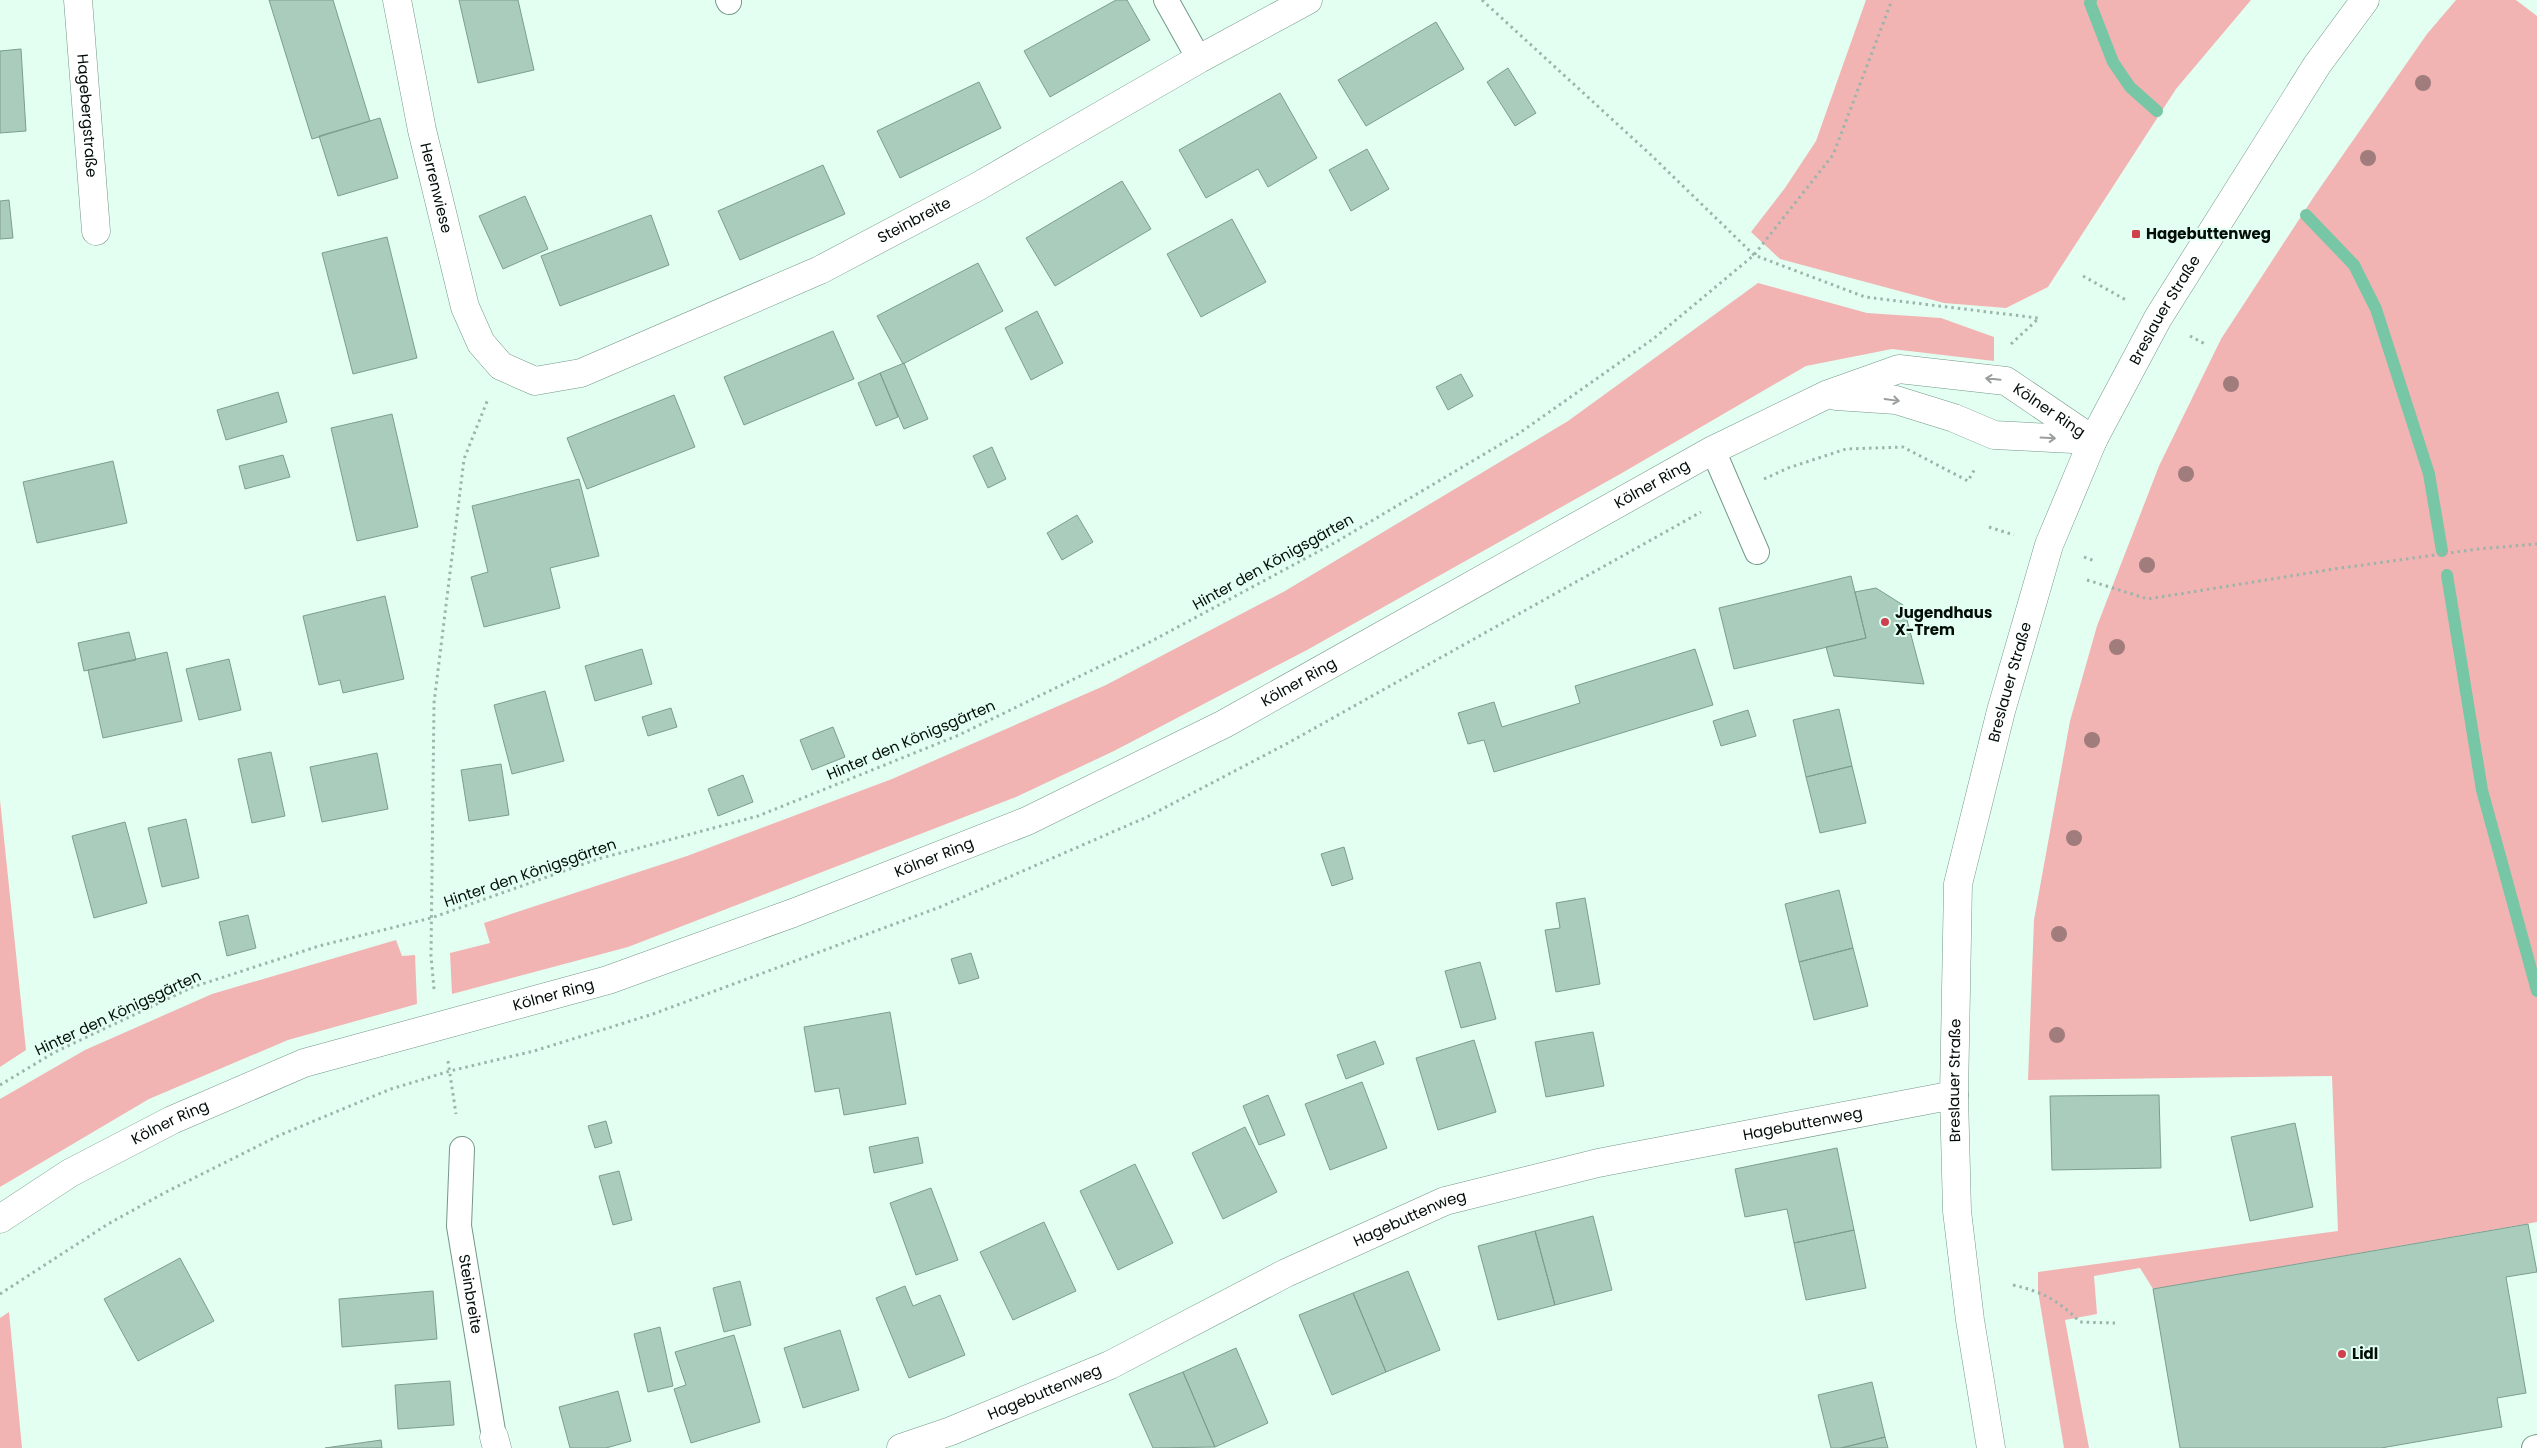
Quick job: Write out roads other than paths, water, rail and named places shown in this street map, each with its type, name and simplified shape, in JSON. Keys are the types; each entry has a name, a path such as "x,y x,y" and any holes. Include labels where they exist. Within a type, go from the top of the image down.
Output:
{"street":[{"name":"Hagebergstraße","path":"78,0 96,232"},
{"name":"Herrenwiese","path":"397,0 422,130 465,307 481,343 501,366"},
{"name":"Steinbreite","path":"501,366 535,381 581,373 802,277 959,197 1200,59 1308,0"},
{"name":"Breslauer Straße","path":"1991,1448 1970,1320 1957,1211 1954,1095 1958,884 2001,711 2049,545 2093,440 2158,318 2317,65 2366,0"},
{"name":"Kölner Ring","path":"0,1219 70,1173 172,1120 304,1063 608,980 793,913 1027,821 1224,724 1713,450 1826,395 1899,369 2006,381 2093,440"},
{"name":"Kölner Ring","path":"1826,395 1896,400 1954,418 1994,435 2093,440"},
{"name":"Hagebuttenweg","path":"901,1448 950,1431 1110,1365 1286,1272 1445,1201 1607,1161 1954,1095"}],"lane":[{"path":"1166,0 1200,59"},
{"path":"1713,450 1756,552"},
{"name":"Steinbreite","path":"462,1149 459,1226 495,1443"}],"waterway":[{"path":"2091,0 2090,3 2113,62 2130,87 2157,111"},
{"path":"2306,215 2354,265 2376,309 2429,474 2442,551"},
{"path":"2447,575 2482,790 2537,991"}],"place":[{"name":"Hagebuttenweg","path":"2136,234"},
{"name":"Jugendhaus X-Trem","path":"1885,622"},
{"name":"Lidl","path":"2342,1354"}]}
